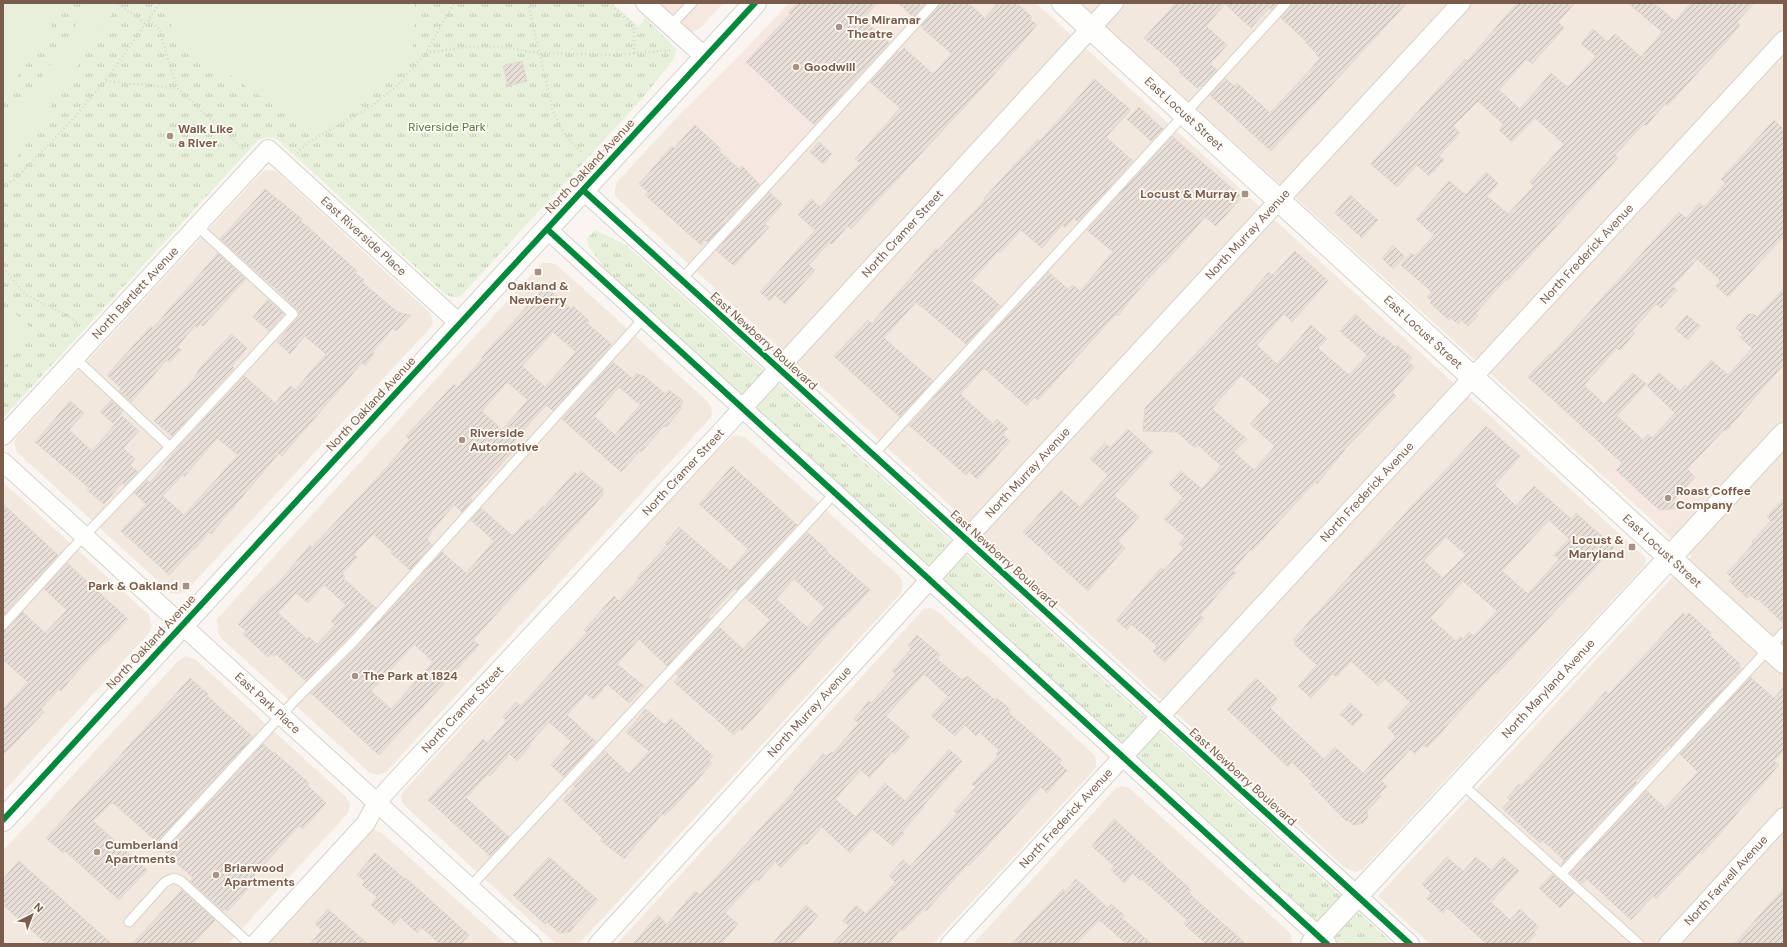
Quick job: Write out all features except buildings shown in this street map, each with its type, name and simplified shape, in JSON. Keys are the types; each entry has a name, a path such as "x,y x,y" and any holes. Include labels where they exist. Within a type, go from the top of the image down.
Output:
{"main road":[{"name":"North Oakland Avenue","path":"3,820 755,3"},
{"name":"East Locust Street","path":"1063,3 1776,655"},
{"name":"North Maryland Avenue","path":"1320,942 1357,895 1462,784 1784,434"}],"street":[{"path":"644,3 705,57"},
{"name":"North Cramer Street","path":"255,944 366,823 377,802 1114,3"},
{"name":"North Murray Avenue","path":"598,944 966,540 1461,3"},
{"name":"North Frederick Avenue","path":"950,944 1122,756 1474,378 1784,40"},
{"name":"North Bartlett Avenue","path":"3,436 76,359 268,149"},
{"name":"East Riverside Place","path":"268,149 460,324"},
{"name":"East Newberry Boulevard","path":"583,190 1410,944"},
{"path":"547,229 1122,756 1320,942"},
{"name":"East Park Place","path":"3,462 183,624 532,944"},
{"name":"North Farwell Avenue","path":"1668,944 1784,818"}],"lane":[{"path":"670,26 692,3"},
{"path":"681,280 934,3"},
{"path":"873,455 1286,3"},
{"path":"3,625 293,314 198,226"},
{"path":"161,846 282,715 354,641 644,318"},
{"path":"76,359 170,447"},
{"path":"470,887 835,493"},
{"path":"1562,873 1776,655 1784,632"},
{"path":"1462,784 1639,944"},
{"path":"129,922 165,882 174,878 180,881 250,944"}],"path":[{"path":"3,186 14,180 72,120 105,80 160,3"},
{"path":"295,155 307,143 367,110 396,86 426,53 454,3"},
{"path":"528,3 538,53 553,112 557,123 567,138 581,152"},
{"path":"609,3 634,26 634,53"},
{"path":"118,4 146,24"},
{"path":"149,20 159,29 177,88 246,152"},
{"path":"426,53 464,47 494,47 538,53 615,55 674,50"},
{"path":"105,80 177,88"},
{"path":"3,268 26,294 67,315 77,323"}],"shaded area":[{"path":"662,3 724,3 698,30 693,32 689,31 661,5"},
{"path":"789,3 928,3 761,185 682,112 738,57"},
{"path":"940,3 1036,3 1645,557 1646,561 1644,566 1363,869 1355,872 1343,866 997,549 615,195 617,182 682,112 769,191"},
{"path":"1080,3 1784,3 1784,944 1430,944 1378,896 1692,556"},
{"path":"263,171 276,171 431,314 433,323 432,326 186,591 177,594 171,593 17,452 14,443 17,437"},
{"path":"542,263 557,265 707,401 711,407 712,416 386,772 378,775 370,773 222,639 218,632 217,619"},
{"path":"1646,428 1712,488 1677,525 1671,528 1665,528 1659,524 1606,475"},
{"path":"734,435 745,437 899,576 902,580 903,587 900,594 579,944 556,944 405,806 402,802 401,796 704,463"},
{"path":"3,482 149,615 152,626 150,632 3,792"},
{"path":"930,608 937,611 1091,752 1095,756 1096,761 1096,766 1093,771 933,944 617,944 923,609"},
{"path":"186,656 196,660 346,797 350,804 348,813 228,944 5,944 3,942 3,851 179,660"},
{"path":"1122,786 1129,788 1289,932 1292,944 973,944 1116,788"},
{"path":"373,829 382,833 506,944 263,944 370,830"}],"green space":[{"name":"Riverside Park","path":"3,3 612,3 639,27 645,18 676,49 671,63 640,101 459,297 453,297 445,294 278,140 268,137 258,140 3,418"},
{"path":"3,3 66,3 9,90 3,86"},
{"path":"90,3 119,3 13,163 3,157 3,115 17,104 41,78"},
{"path":"171,3 415,3 413,49 379,86 312,132 172,35 169,5"},
{"path":"595,230 626,245 1393,944 1339,944 617,284 589,247 587,239"},
{"path":"14,313 35,332 3,367 3,325"}],"cycle path":[{"path":"3,820 755,3"},
{"path":"583,190 1410,944"},
{"path":"547,229 1327,944"}],"place":[{"name":"The Miramar Theatre","path":"839,27"},
{"name":"Goodwill","path":"796,67"},
{"name":"Walk Like a River","path":"170,136"},
{"name":"Locust & Murray","path":"1245,194"},
{"name":"Oakland & Newberry","path":"538,272"},
{"name":"Riverside Automotive","path":"462,440"},
{"name":"Roast Coffee Company","path":"1668,498"},
{"name":"Locust & Maryland","path":"1632,547"},
{"name":"Park & Oakland","path":"186,586"},
{"name":"The Park at 1824","path":"355,676"},
{"name":"Cumberland Apartments","path":"97,852"},
{"name":"Briarwood Apartments","path":"216,875"}]}
